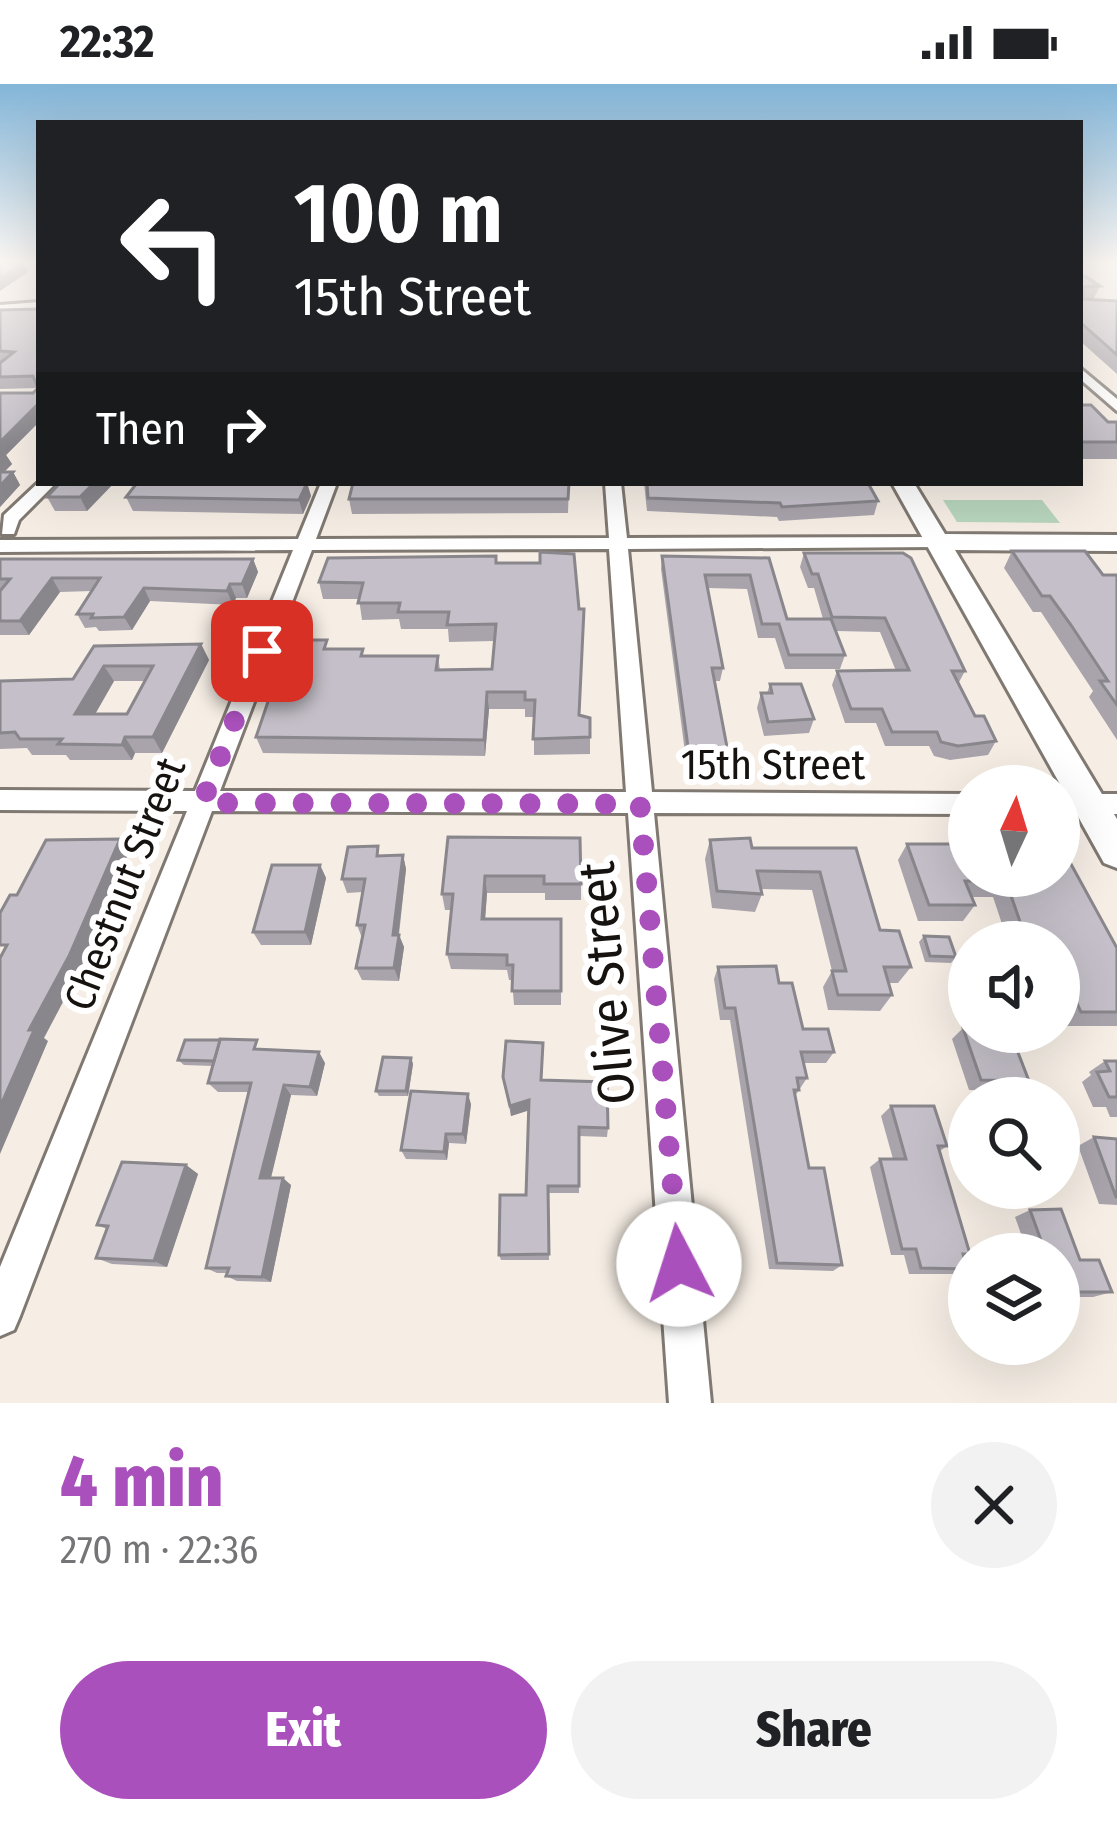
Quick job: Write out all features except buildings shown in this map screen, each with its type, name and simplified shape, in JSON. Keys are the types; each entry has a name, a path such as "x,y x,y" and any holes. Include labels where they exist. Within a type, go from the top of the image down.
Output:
{"street":[{"path":"1083,375 1114,401"},
{"path":"1083,398 1114,401"},
{"path":"3,539 27,520 34,511 34,499 45,486"},
{"name":"Chestnut Street","path":"0,1316 327,486"},
{"name":"Olive Street","path":"613,486 690,1403"},
{"path":"905,486 1117,852"},
{"path":"3,539 1117,543"},
{"name":"15th Street","path":"0,800 948,804"}],"green space":[{"path":"943,500 1042,500 1060,523 957,522"}],"route":[{"path":"262,651 202,803 640,804 679,1264"}]}
